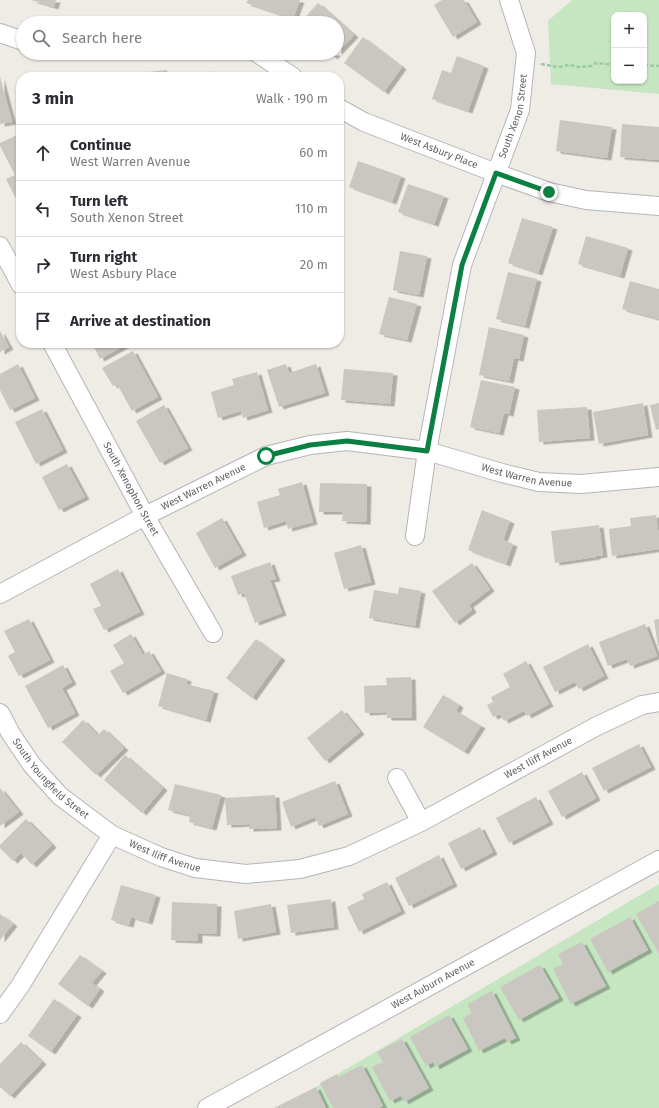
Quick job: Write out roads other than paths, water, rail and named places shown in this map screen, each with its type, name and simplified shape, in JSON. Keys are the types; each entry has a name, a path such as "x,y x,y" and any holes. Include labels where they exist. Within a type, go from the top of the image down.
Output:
{"street":[{"name":"South Xenon Street","path":"415,536 427,451 462,265 520,110 526,52 509,0"},
{"path":"0,33 16,39"},
{"path":"268,60 286,72"},
{"name":"West Asbury Place","path":"344,111 364,122 549,192 586,200 659,206"},
{"path":"0,246 16,276"},
{"name":"South Xenophon Street","path":"55,348 145,516 213,634"},
{"name":"West Warren Avenue","path":"0,594 145,516 266,456 310,445 347,441 427,451 539,482 581,484 659,476"},
{"name":"West Iliff Avenue","path":"112,835 161,857 195,868 246,874 300,869 349,856 421,822 596,726 642,705 659,702"},
{"name":"South Youngfield Street","path":"0,713 11,734 32,765 60,796 112,835"},
{"path":"397,778 421,822"},
{"path":"0,1014 20,986 112,835"},
{"name":"West Auburn Avenue","path":"207,1108 659,860"}]}
